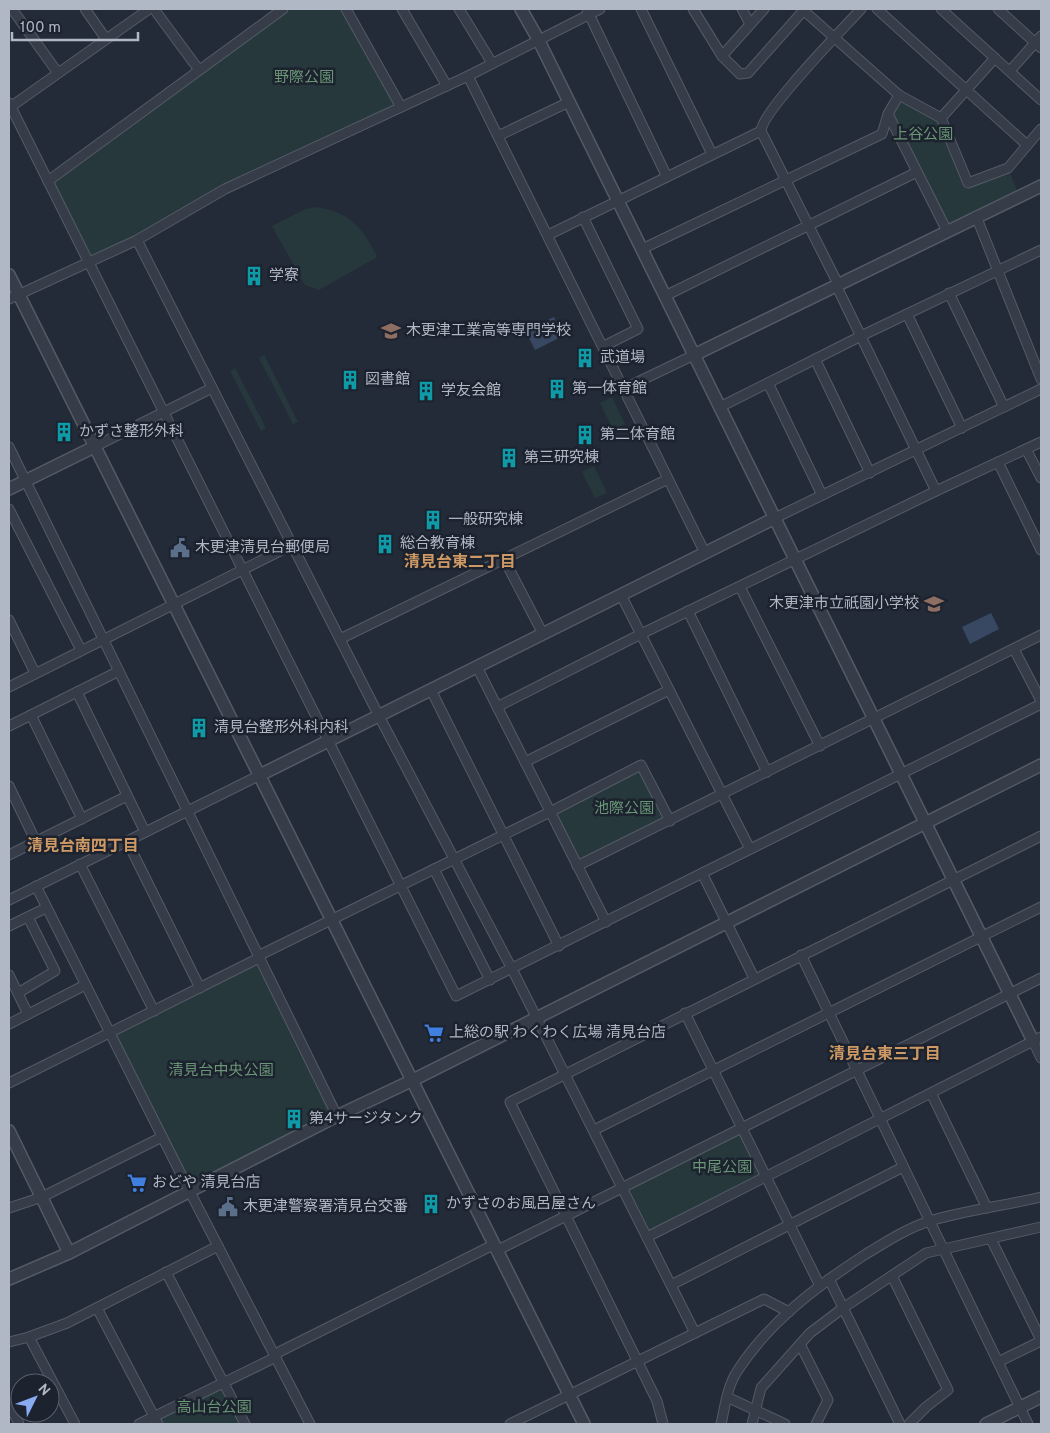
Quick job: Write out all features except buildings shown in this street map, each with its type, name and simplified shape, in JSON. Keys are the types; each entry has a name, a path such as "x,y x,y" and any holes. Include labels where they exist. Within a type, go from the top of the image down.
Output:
{"street":[{"path":"12,9 58,73"},
{"path":"84,9 106,39"},
{"path":"149,9 9,106 456,996 559,946 1041,702 1014,649"},
{"path":"154,9 199,70"},
{"path":"48,181 283,9"},
{"path":"346,9 401,107"},
{"path":"402,9 447,86"},
{"path":"459,9 492,63"},
{"path":"521,9 538,39 1010,993 1037,1039 1041,1058"},
{"path":"14,297 137,240 225,190 468,76 588,11 600,9"},
{"path":"641,9 712,154"},
{"path":"693,9 722,56 740,74 748,73 803,10 899,95 940,118 968,183 1008,168 1041,129"},
{"path":"742,9 750,24"},
{"path":"722,56 764,9"},
{"path":"861,9 780,98 761,125 761,130 936,491"},
{"path":"877,9 1027,145"},
{"path":"941,9 1041,100"},
{"path":"998,9 1039,42 1010,71"},
{"path":"588,11 667,176"},
{"path":"940,118 995,58"},
{"path":"468,76 625,388 705,553"},
{"path":"882,134 888,114 899,95"},
{"path":"498,136 569,102"},
{"path":"888,114 947,231"},
{"path":"642,250 786,179 896,128"},
{"path":"548,235 761,130"},
{"path":"665,296 918,172"},
{"path":"625,388 1041,186"},
{"path":"976,216 1041,379"},
{"path":"584,218 638,329 604,346"},
{"path":"137,240 378,716 566,1074 695,1333"},
{"path":"720,407 861,336 1041,250"},
{"path":"9,276 14,297 94,447 584,1424"},
{"path":"949,293 1004,407"},
{"path":"907,314 962,428"},
{"path":"815,359 870,473"},
{"path":"768,383 822,496"},
{"path":"9,489 212,388"},
{"path":"9,900 775,518 1041,389"},
{"path":"497,707 688,611 1041,442"},
{"path":"9,447 337,1116"},
{"path":"1026,449 1041,478"},
{"path":"998,462 1041,550"},
{"path":"340,639 668,479"},
{"path":"9,509 80,650"},
{"path":"9,687 292,545"},
{"path":"504,559 543,634"},
{"path":"740,587 820,746"},
{"path":"621,595 750,849"},
{"path":"688,611 767,772"},
{"path":"9,620 35,673"},
{"path":"577,866 1041,635"},
{"path":"477,667 606,922"},
{"path":"9,726 119,671"},
{"path":"431,690 559,946"},
{"path":"525,762 669,690"},
{"path":"77,692 145,832"},
{"path":"31,715 82,819"},
{"path":"9,1083 641,765 670,821"},
{"path":"9,1279 70,1253 337,1116 411,1081 1041,765"},
{"path":"9,786 36,842"},
{"path":"9,856 127,796"},
{"path":"663,1424 657,1401 510,1102 754,978 1041,836"},
{"path":"127,841 200,988"},
{"path":"80,864 154,1011"},
{"path":"434,870 490,980"},
{"path":"702,874 754,978"},
{"path":"36,886 109,1033 310,1424"},
{"path":"594,1130 1041,907"},
{"path":"9,926 46,908"},
{"path":"18,993 55,972 28,917"},
{"path":"801,955 1028,1424"},
{"path":"9,975 28,1014"},
{"path":"139,1424 156,1421 223,1383 276,1356 495,1248 623,1188 1041,978"},
{"path":"9,1024 85,985"},
{"path":"685,1013 820,1286"},
{"path":"647,1237 1037,1039"},
{"path":"931,1093 987,1208"},
{"path":"9,1131 70,1253"},
{"path":"9,1208 42,1197 162,1137"},
{"path":"671,1285 903,1167"},
{"path":"721,1424 727,1397 737,1371 772,1328 829,1279 888,1240 930,1222 1041,1197"},
{"path":"752,1424 761,1388 810,1333 843,1308 926,1253 1041,1229"},
{"path":"991,1239 1041,1341 998,1362"},
{"path":"9,1342 67,1323 218,1246"},
{"path":"166,1272 245,1424"},
{"path":"892,1276 948,1390 926,1407 909,1424"},
{"path":"829,1279 900,1424"},
{"path":"510,1424 764,1299 789,1312"},
{"path":"97,1308 156,1421"},
{"path":"29,1337 75,1424"},
{"path":"800,1344 828,1400 816,1424"},
{"path":"727,1397 785,1424"},
{"path":"986,1424 1041,1397"},
{"path":"9,1402 20,1424"}],"green space":[{"name":"野際公園","path":"290,9 341,9 396,105 225,185 135,236 91,256 53,182"},
{"name":"上谷公園","path":"899,95 941,118 968,182 1008,168 1019,196 947,231 888,114"},
{"path":"315,207 337,212 353,222 366,237 377,257 319,290 305,285 272,226 303,210"},
{"path":"264,355 298,422 293,424 259,358"},
{"path":"235,368 266,428 261,431 230,371"},
{"path":"612,397 625,424 613,430 600,403"},
{"path":"594,466 607,493 595,498 582,472"},
{"name":"池際公園","path":"641,765 670,821 577,866 550,812"},
{"name":"清見台中央公園","path":"257,963 332,1114 191,1189 114,1035"},
{"name":"中尾公園","path":"742,1128 767,1176 647,1237 623,1188"},
{"name":"高山台公園","path":"218,1388 223,1390 241,1424 160,1424 161,1416"}],"water":[{"path":"554,317 563,336 535,350 525,330"},
{"path":"991,613 999,629 970,644 962,627"}],"place":[{"name":"学寮","path":"254,276"},
{"name":"木更津工業高等専門学校","path":"391,331"},
{"name":"武道場","path":"585,358"},
{"name":"図書館","path":"350,380"},
{"name":"第一体育館","path":"557,389"},
{"name":"学友会館","path":"426,391"},
{"name":"かずさ整形外科","path":"64,432"},
{"name":"第二体育館","path":"585,435"},
{"name":"第三研究棟","path":"509,458"},
{"name":"一般研究棟","path":"433,520"},
{"name":"総合教育棟","path":"385,544"},
{"name":"木更津清見台郵便局","path":"180,548"},
{"name":"木更津市立祇園小学校","path":"934,604"},
{"name":"清見台整形外科内科","path":"199,728"},
{"name":"上総の駅 わくわく広場 清見台店","path":"434,1033"},
{"name":"第4サージタンク","path":"294,1119"},
{"name":"おどや 清見台店","path":"137,1183"},
{"name":"かずさのお風呂屋さん","path":"431,1204"},
{"name":"木更津警察署清見台交番","path":"228,1207"}],"district":[{"name":"清見台東二丁目","path":"460,563"},
{"name":"清見台南四丁目","path":"83,847"},
{"name":"清見台東三丁目","path":"885,1055"}]}
